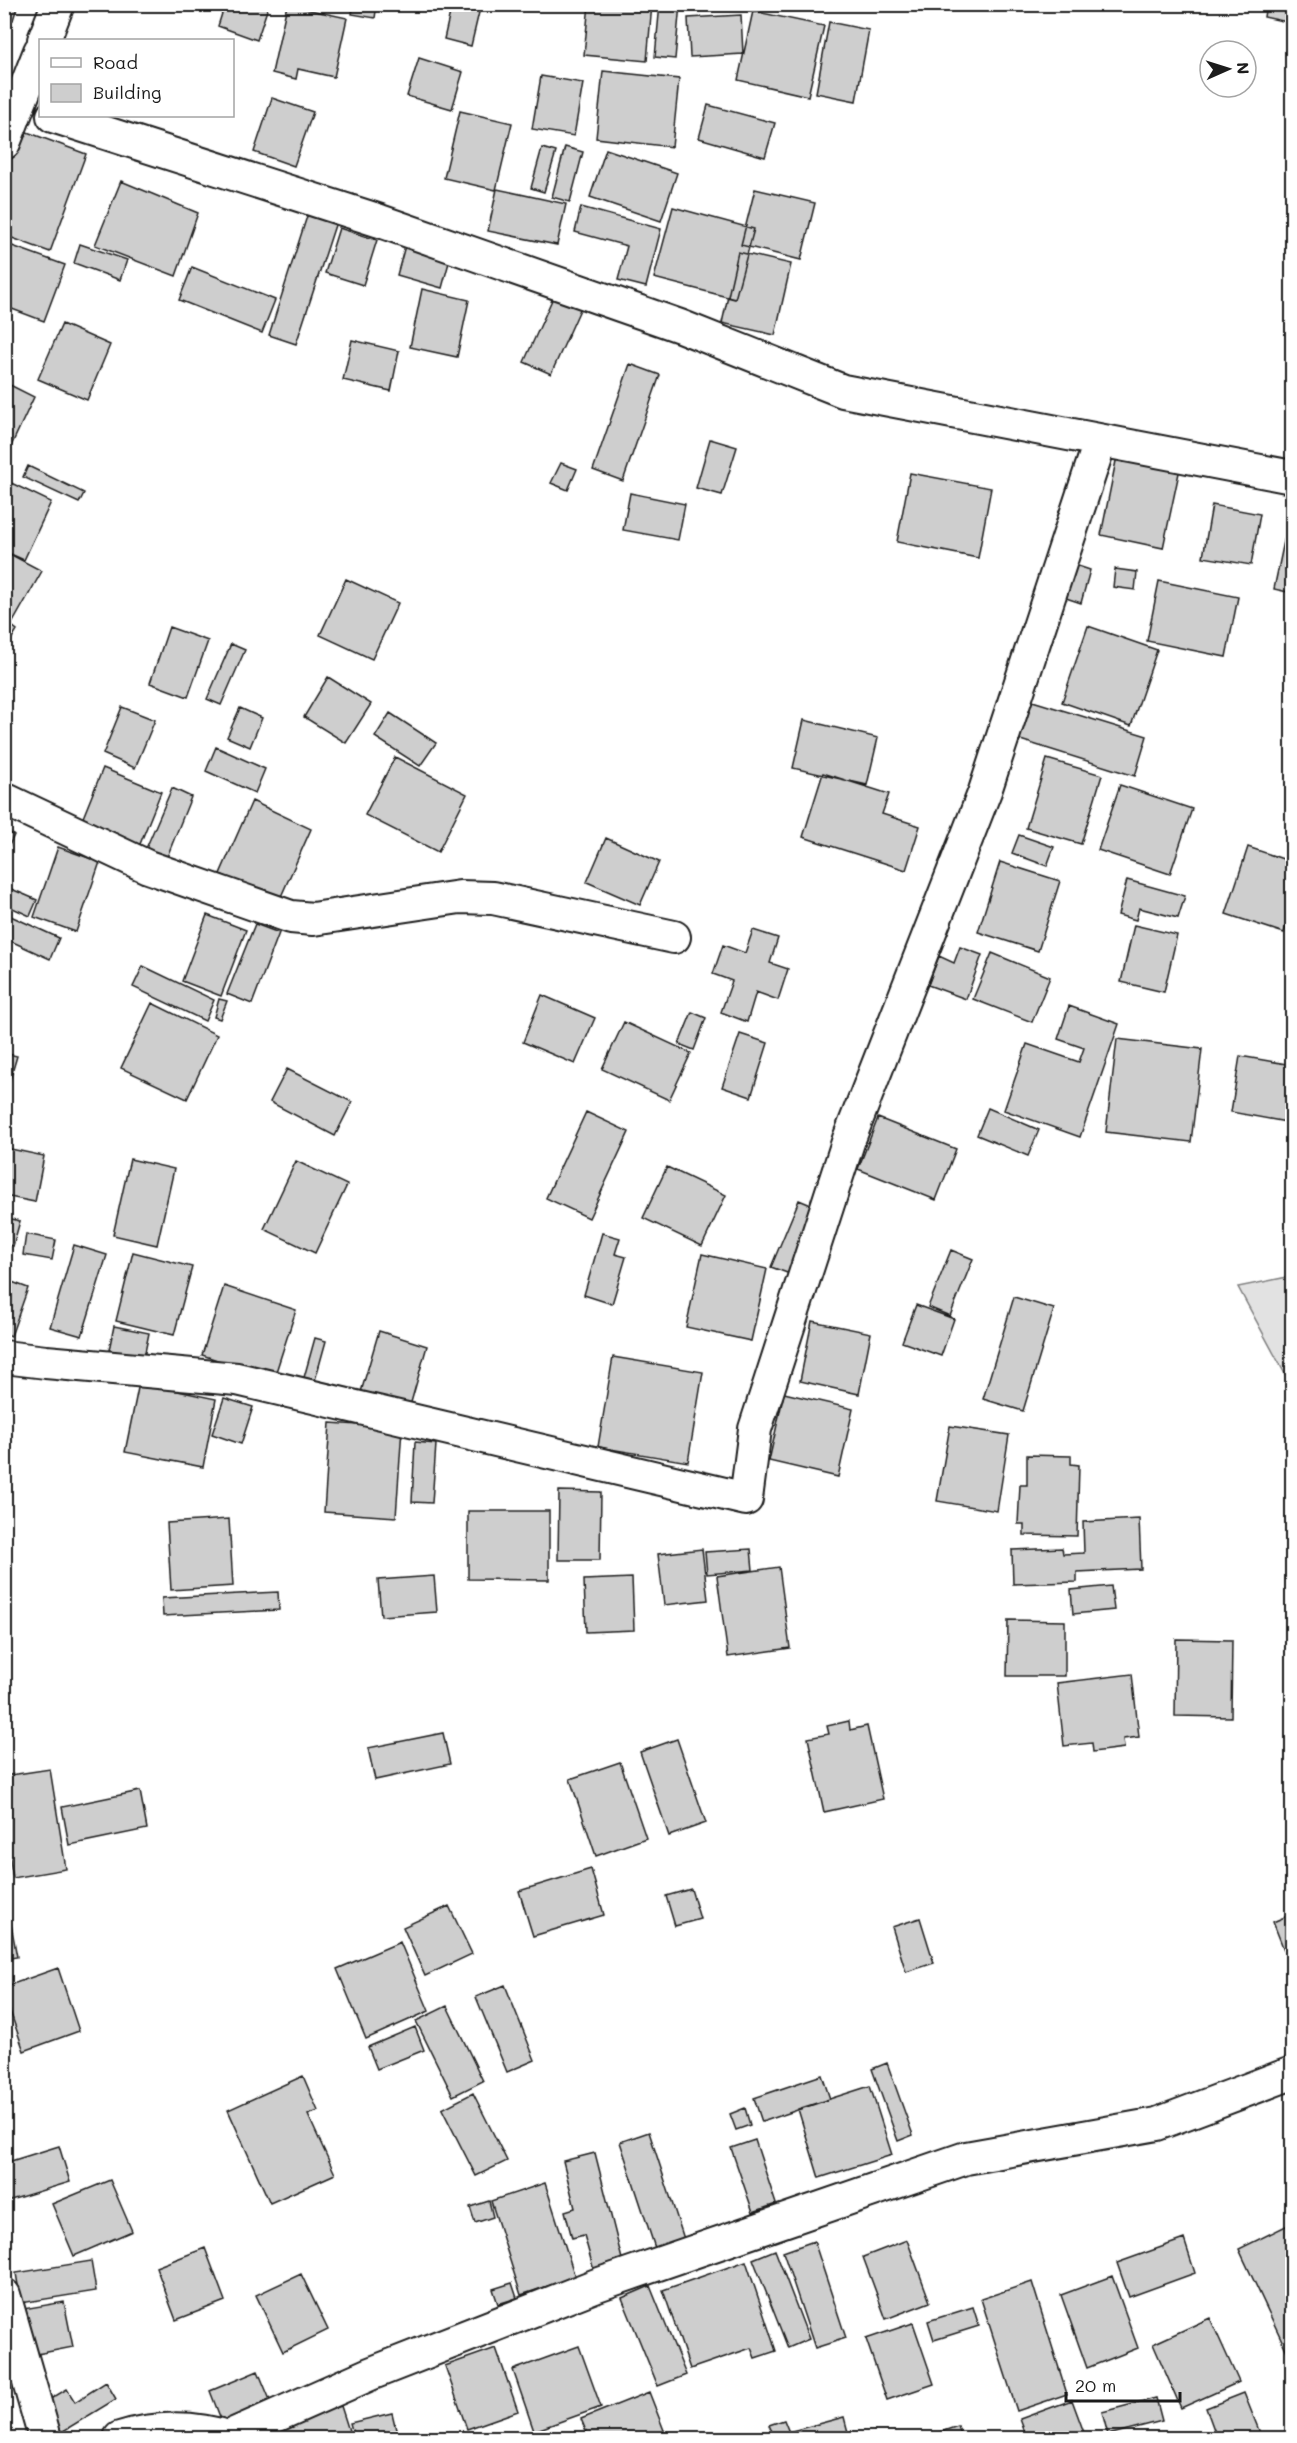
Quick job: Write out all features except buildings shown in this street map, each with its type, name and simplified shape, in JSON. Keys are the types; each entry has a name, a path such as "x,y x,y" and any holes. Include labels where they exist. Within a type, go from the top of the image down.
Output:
{"street":[{"path":"44,39 58,4"},
{"path":"4,143 22,105 39,54"},
{"path":"56,117 380,221 680,326 843,391 1100,442 1293,477"},
{"path":"4,1357 237,1379 746,1499 755,1429 849,1138 985,791 1100,442"},
{"path":"4,799 148,867 291,917 313,919 460,897 482,898 674,937"},
{"path":"120,2439 138,2433 182,2430 228,2438 370,2374 597,2284 966,2158 1156,2124 1293,2073"},
{"path":"4,2295 45,2439"}],"shaded area":[{"path":"1292,1276 1292,1387 1238,1287"}]}
